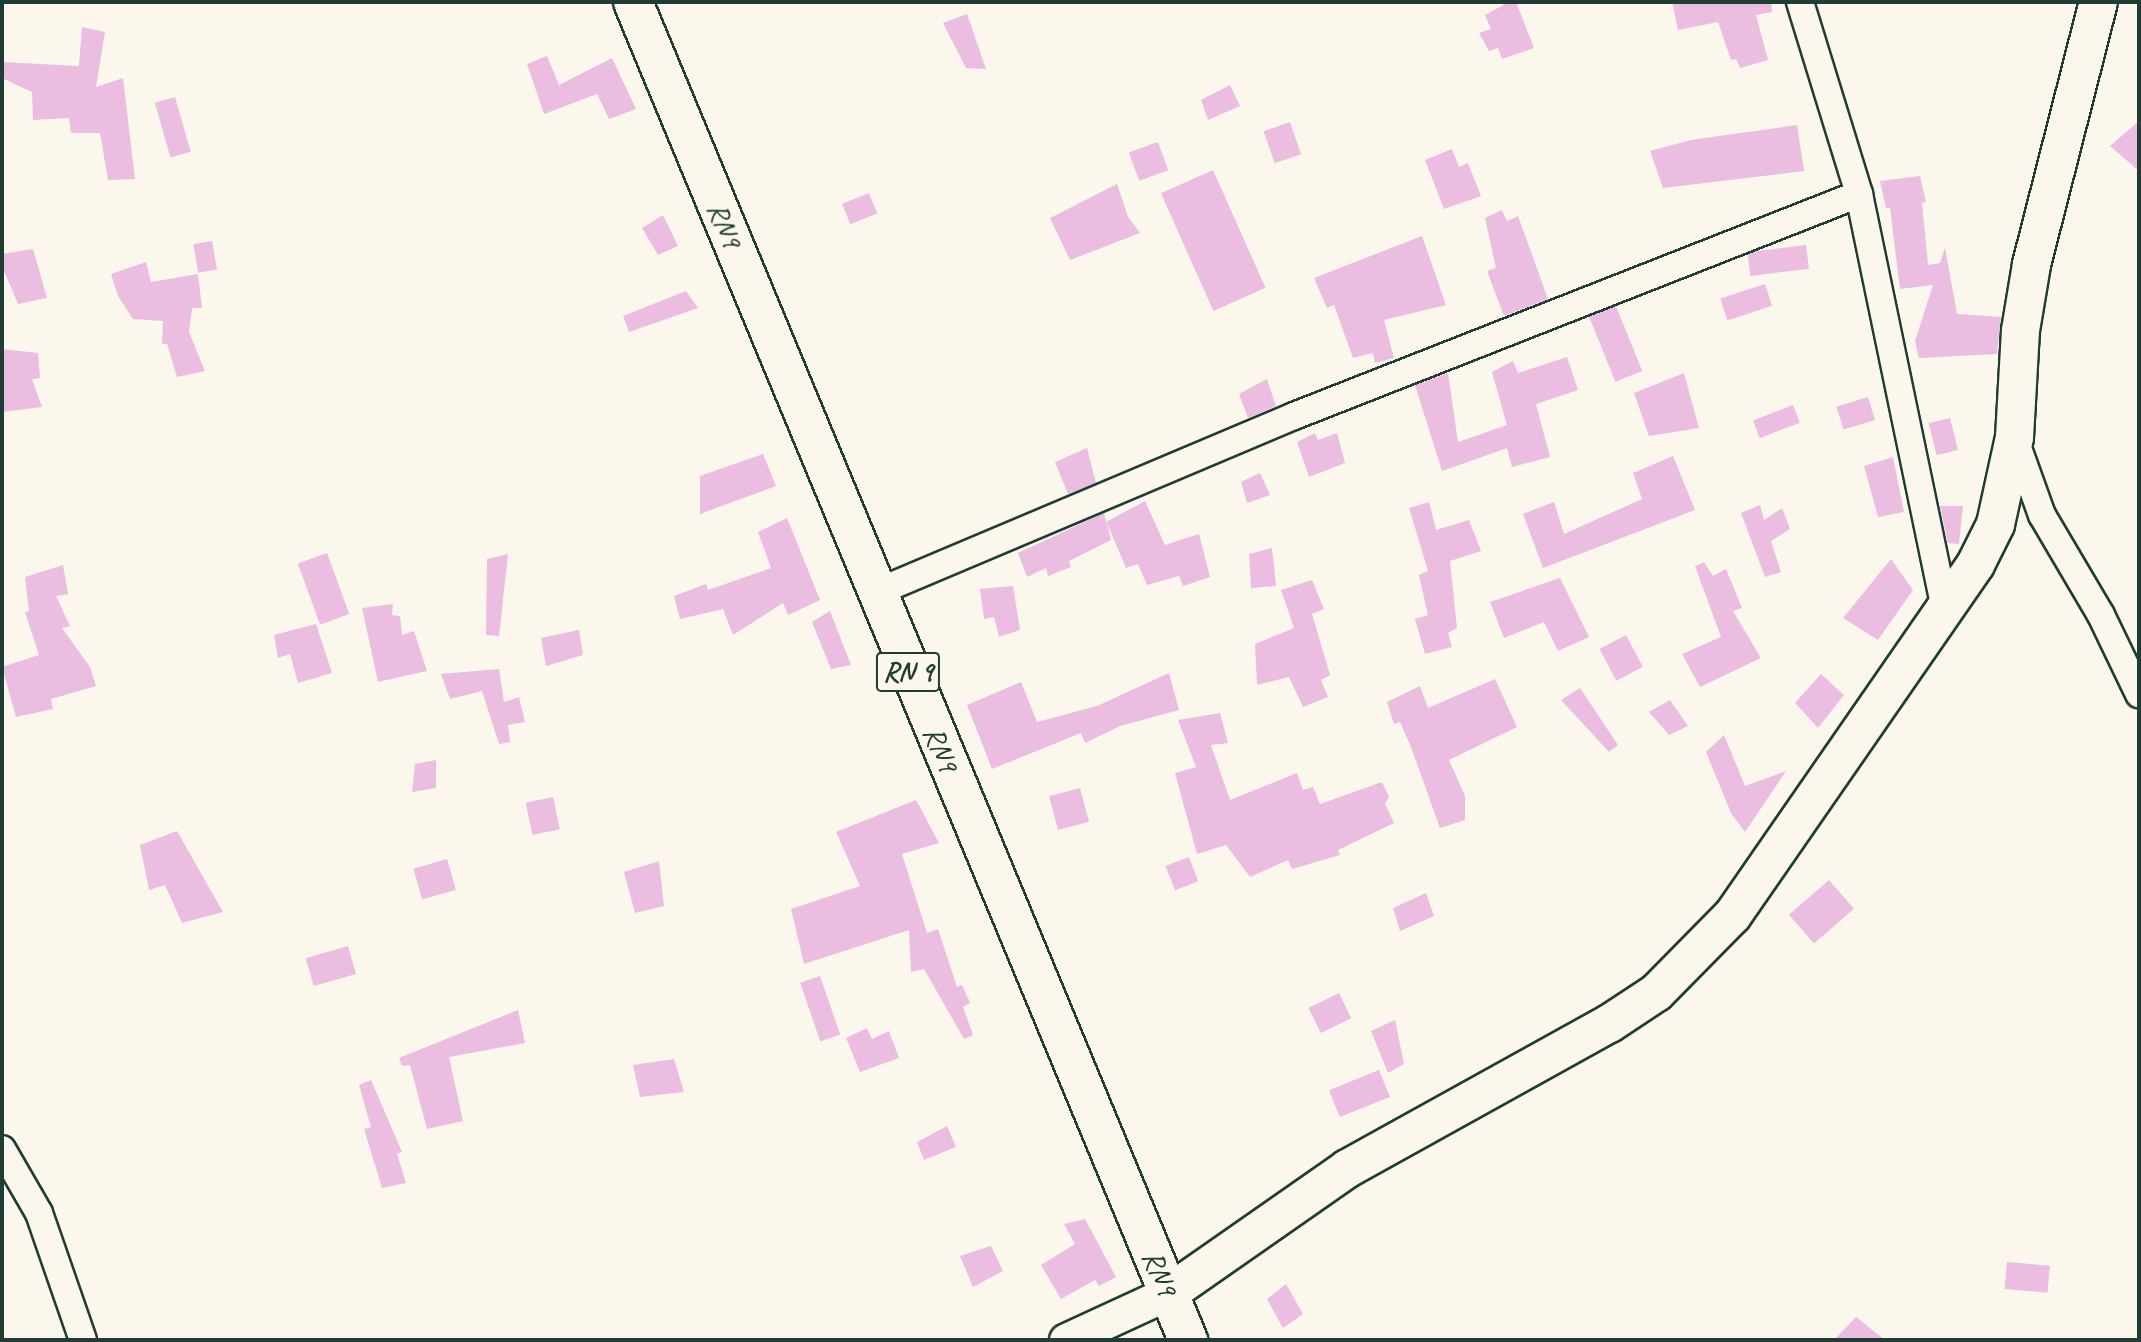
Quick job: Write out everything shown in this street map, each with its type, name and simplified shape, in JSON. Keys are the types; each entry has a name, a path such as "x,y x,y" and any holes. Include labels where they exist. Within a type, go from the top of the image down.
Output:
{"main road":[{"name":"RN9","path":"633,2 875,593 1188,1340"},
{"path":"1168,1293 1347,1168 1609,1023 1665,985 1732,915 1894,675 1945,608 1995,524 2014,437 2020,330 2031,264 2098,2"}],"street":[{"path":"1800,2 1859,194 1945,608"},
{"path":"875,593 1294,416 1859,194"},
{"path":"2014,437 2042,515 2101,615 2139,694"},
{"path":"2,1149 39,1213 83,1340"},
{"path":"1066,1340 1168,1293"}],"building":[{"path":"1509,2 1516,2 1534,48 1502,59 1498,48 1489,51 1479,33 1491,29 1485,15"},
{"path":"1672,2 1771,2 1772,12 1756,15 1768,60 1740,68 1736,59 1731,60 1718,22 1678,30"},
{"path":"967,14 986,69 966,68 943,23"},
{"path":"82,27 105,32 96,87 123,78 135,179 108,180 100,133 71,133 69,118 33,120 32,92 2,78 2,62 79,66"},
{"path":"547,56 559,85 612,58 636,109 609,119 597,94 544,114 527,64"},
{"path":"1230,85 1240,106 1208,120 1201,100"},
{"path":"175,97 191,152 171,158 155,103"},
{"path":"2139,121 2139,171 2110,146"},
{"path":"1290,122 1301,154 1275,163 1264,131"},
{"path":"1797,125 1804,171 1663,188 1650,151 1691,140"},
{"path":"1158,142 1168,170 1139,181 1129,153"},
{"path":"1452,149 1459,167 1468,163 1481,196 1444,209 1425,160"},
{"path":"1213,170 1265,288 1213,311 1161,193"},
{"path":"1920,176 1926,202 1922,203 1928,265 1940,263 1945,248 1957,314 2001,317 1997,354 1919,358 1915,341 1933,285 1900,289 1890,208 1886,208 1880,181"},
{"path":"1117,184 1128,217 1140,233 1070,260 1050,218"},
{"path":"869,193 877,213 850,224 842,204"},
{"path":"1502,210 1507,221 1518,216 1548,299 1504,316 1487,271 1496,268 1485,218"},
{"path":"663,215 678,246 658,255 642,228"},
{"path":"1422,236 1446,305 1384,320 1394,358 1375,363 1373,353 1353,358 1334,305 1327,308 1314,278"},
{"path":"212,241 217,270 198,273 193,244"},
{"path":"1806,245 1809,269 1750,276 1747,252"},
{"path":"33,249 47,298 18,304 2,266 2,254"},
{"path":"146,262 151,282 198,274 202,308 192,308 189,332 205,371 177,377 167,344 162,344 163,321 133,319 118,296 111,274"},
{"path":"1765,284 1772,306 1727,320 1720,299"},
{"path":"686,291 698,308 629,332 623,316"},
{"path":"1616,306 1642,371 1615,382 1589,317"},
{"path":"2,349 38,353 40,378 32,379 42,407 2,412"},
{"path":"1567,357 1578,390 1536,404 1550,457 1512,467 1507,448 1442,471 1415,385 1448,373 1458,442 1507,425 1492,372 1513,361 1518,373"},
{"path":"1684,373 1699,428 1649,436 1634,393"},
{"path":"1267,379 1276,406 1248,418 1239,394"},
{"path":"1868,397 1875,420 1843,430 1836,407"},
{"path":"1793,405 1800,423 1760,438 1753,420"},
{"path":"1950,418 1958,450 1937,455 1929,423"},
{"path":"1315,433 1318,440 1337,433 1345,463 1309,477 1297,442"},
{"path":"1087,448 1096,483 1068,494 1055,462"},
{"path":"763,454 776,486 700,514 700,476"},
{"path":"1673,456 1695,510 1543,568 1523,514 1554,502 1564,534 1642,499 1633,473"},
{"path":"1893,457 1904,512 1878,517 1864,466"},
{"path":"1260,473 1270,495 1247,503 1241,482"},
{"path":"1145,501 1165,545 1199,534 1210,577 1183,586 1179,576 1147,585 1138,564 1126,568 1107,523 1111,540 1069,561 1071,567 1048,576 1046,568 1027,577 1018,553 1104,513 1106,522"},
{"path":"1429,502 1436,530 1469,520 1481,551 1450,561 1457,628 1448,633 1452,647 1425,654 1415,619 1428,615 1419,575 1428,571 1409,508"},
{"path":"1760,505 1764,520 1782,508 1790,529 1771,541 1781,572 1765,577 1741,513"},
{"path":"1940,506 1963,506 1959,544 1948,543"},
{"path":"787,518 820,600 788,615 783,603 733,635 723,609 680,619 674,596 706,584 708,590 771,568 758,532"},
{"path":"1272,548 1276,586 1251,588 1249,554"},
{"path":"327,553 349,614 320,625 298,564"},
{"path":"508,554 499,636 486,635 487,559"},
{"path":"1891,559 1913,590 1878,640 1843,618"},
{"path":"1704,562 1713,576 1726,569 1742,608 1733,611 1761,658 1700,687 1682,654 1721,637 1695,566"},
{"path":"63,565 68,594 56,596 70,626 62,628 90,667 96,686 51,699 53,709 16,717 2,667 39,655 25,612 29,611 25,577"},
{"path":"1560,578 1589,637 1558,651 1544,622 1504,638 1490,602"},
{"path":"1312,580 1324,609 1312,614 1330,675 1321,680 1328,697 1303,707 1289,677 1257,685 1255,644 1294,628 1281,590"},
{"path":"1013,586 1020,630 999,637 994,617 984,619 980,589"},
{"path":"393,604 392,615 400,616 402,635 414,631 427,671 378,682 362,608"},
{"path":"830,611 851,665 831,669 812,622"},
{"path":"316,624 332,673 298,683 290,654 278,658 274,635"},
{"path":"579,630 583,655 546,666 541,638"},
{"path":"1626,635 1643,667 1616,681 1600,649"},
{"path":"499,669 504,702 519,697 525,722 508,725 510,742 499,744 482,691 450,699 441,674"},
{"path":"1169,673 1179,710 1120,726 1085,743 1081,733 992,769 967,705 1021,682 1037,722 1097,706"},
{"path":"1821,674 1844,695 1818,728 1795,703"},
{"path":"1495,679 1517,727 1449,760 1465,796 1465,820 1440,828 1411,747 1400,722 1394,724 1387,702 1420,686 1428,708"},
{"path":"1580,688 1618,745 1609,752 1561,700"},
{"path":"1670,700 1688,726 1669,735 1649,712"},
{"path":"1220,713 1228,743 1211,745 1230,800 1297,773 1303,790 1313,787 1320,804 1382,782 1389,797 1385,804 1394,823 1338,850 1340,855 1292,869 1288,860 1250,877 1226,845 1197,854 1175,773 1196,767 1178,720"},
{"path":"1724,735 1745,786 1786,771 1745,832 1731,813 1706,752"},
{"path":"436,760 436,788 412,792 415,764"},
{"path":"1080,788 1089,822 1058,830 1049,796"},
{"path":"553,797 560,829 532,835 526,803"},
{"path":"916,800 939,843 902,854 927,933 938,929 957,987 962,985 970,1003 963,1007 973,1035 964,1039 924,969 911,972 909,930 804,964 791,909 860,886 836,832"},
{"path":"177,831 223,912 182,923 165,885 149,890 140,845"},
{"path":"1189,857 1198,881 1175,890 1166,866"},
{"path":"447,859 456,890 422,899 413,869"},
{"path":"659,861 664,906 635,913 624,872"},
{"path":"1829,880 1854,909 1814,943 1789,915"},
{"path":"1426,893 1434,916 1400,931 1393,908"},
{"path":"348,946 356,974 314,986 306,958"},
{"path":"820,976 840,1035 820,1041 800,983"},
{"path":"1339,993 1351,1018 1321,1033 1308,1008"},
{"path":"518,1010 525,1043 449,1057 463,1121 427,1129 410,1065 402,1066 399,1058"},
{"path":"1395,1020 1404,1064 1388,1073 1371,1031"},
{"path":"867,1028 872,1039 889,1031 899,1058 860,1072 846,1038"},
{"path":"674,1059 684,1092 640,1097 633,1065"},
{"path":"1379,1070 1390,1097 1340,1117 1329,1090"},
{"path":"371,1080 402,1152 397,1154 406,1183 382,1188 364,1129 371,1127 359,1085"},
{"path":"947,1126 956,1147 924,1160 917,1142"},
{"path":"1085,1219 1116,1277 1099,1286 1095,1280 1061,1299 1041,1265 1075,1244 1064,1224"},
{"path":"991,1246 1003,1271 973,1287 960,1256"},
{"path":"2007,1262 2050,1266 2047,1293 2005,1289"},
{"path":"1286,1284 1303,1314 1283,1328 1267,1299"},
{"path":"1856,1317 1885,1340 1834,1340"}]}
